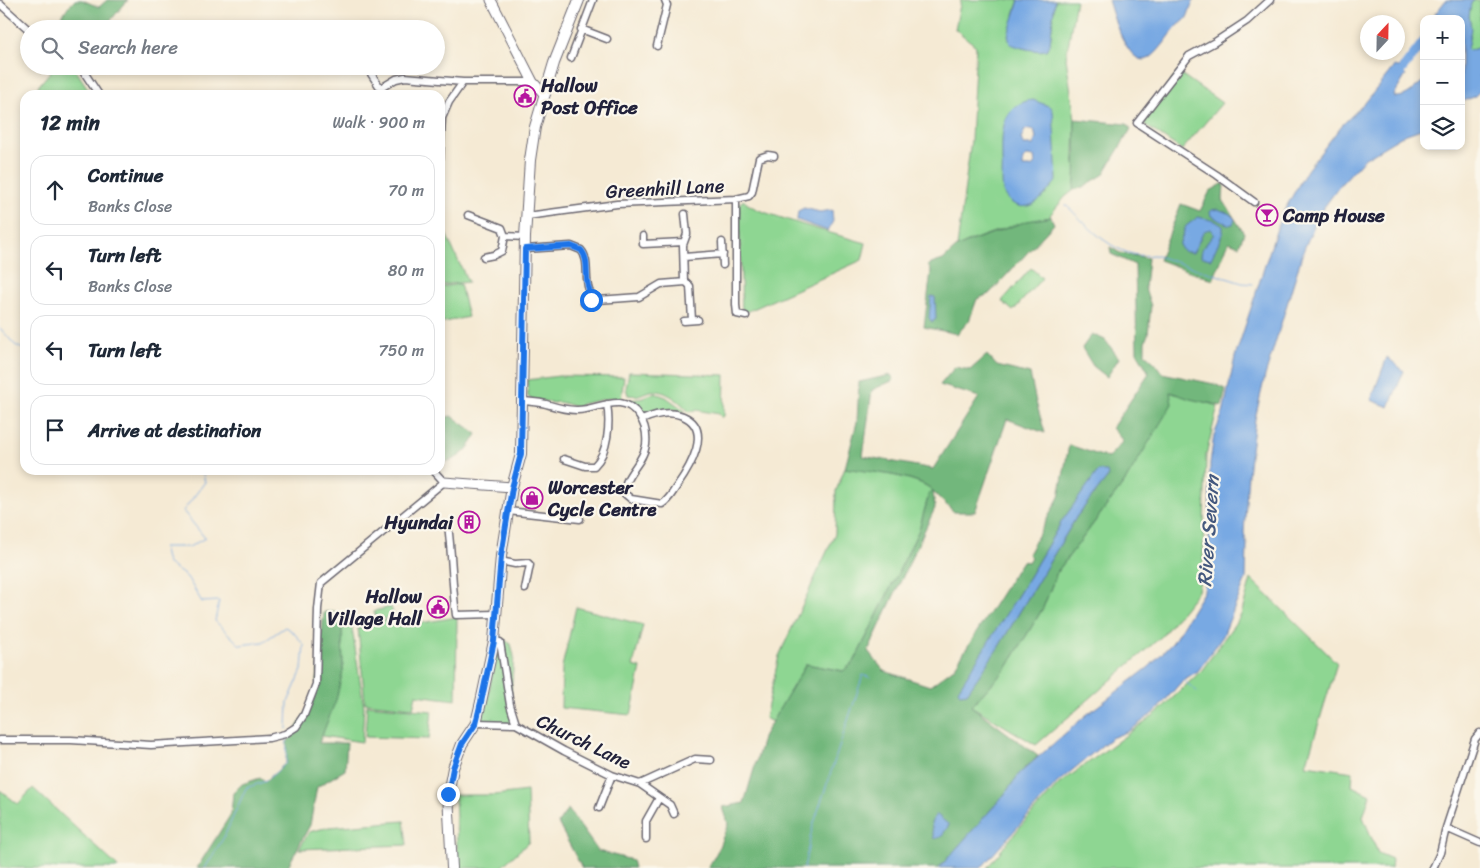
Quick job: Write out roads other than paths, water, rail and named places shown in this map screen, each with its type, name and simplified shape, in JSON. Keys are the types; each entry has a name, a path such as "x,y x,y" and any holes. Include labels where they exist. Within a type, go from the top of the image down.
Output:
{"main road":[{"path":"452,868 448,794 453,768 462,744 476,723 494,641 500,561 512,488 521,454 525,249 530,160 535,127 554,63 579,0"}],"street":[{"path":"491,0 533,82 545,95"},
{"path":"571,58 593,0"},
{"path":"657,46 668,5 665,0"},
{"path":"1254,202 1137,122 1188,56 1215,42 1248,21 1270,0"},
{"path":"0,4 20,22"},
{"path":"581,29 607,39"},
{"path":"86,75 96,90"},
{"path":"372,75 381,88 396,79 405,77 463,82 533,82"},
{"path":"445,111 463,82"},
{"name":"Greenhill Lane","path":"527,216 617,204 736,199 749,196 752,192 756,164 759,158 768,155 774,156"},
{"path":"736,199 736,305 737,314 746,316"},
{"path":"684,214 687,234 684,242 684,282"},
{"path":"468,215 502,228 505,236 502,251 484,257"},
{"path":"505,236 526,237"},
{"path":"643,236 643,244 684,242"},
{"path":"722,242 723,264"},
{"path":"525,249 571,246 581,250 586,259 588,286 594,298"},
{"path":"684,257 723,254"},
{"path":"584,302 594,298 601,300 639,297 661,284 684,282 690,286 695,320 684,321"},
{"path":"523,401 578,410 619,403 631,407 642,420 646,434 641,460 626,481 624,493 630,500 662,504 669,498 691,465 697,445 697,431 691,421 678,414 662,413 642,420"},
{"path":"564,459 585,466 594,466 599,462 607,431 607,404"},
{"path":"438,475 444,482 512,488"},
{"path":"0,740 71,740 152,745 271,738 285,734 296,727 304,715 316,684 318,609 321,583 444,482"},
{"path":"508,511 580,519"},
{"path":"448,524 451,546 452,590 456,615 496,614"},
{"path":"500,561 515,564 528,563 530,565 525,589"},
{"name":"Church Lane","path":"494,641 500,642 510,705 516,724"},
{"name":"Church Lane","path":"476,723 516,724 612,775 640,784 670,805 674,814"},
{"path":"1433,868 1440,853 1446,828 1475,739 1480,733"},
{"name":"Church Lane","path":"640,784 695,759 711,760"},
{"path":"599,808 612,775"},
{"path":"646,839 646,821 660,798"},
{"path":"1446,828 1480,843"}],"water":[{"path":"1019,0 1055,0 1050,44 1046,50 1032,50 1010,44 1008,35"},
{"path":"1108,0 1195,0 1187,18 1152,57 1141,60 1134,55 1122,38"},
{"path":"1446,0 1475,0 1471,3 1469,16 1471,28 1467,49 1469,51 1480,47 1480,91 1474,97 1465,100 1465,15 1434,15"},
{"path":"1402,64 1406,66 1403,72 1406,75 1394,95 1395,97 1404,96 1420,84 1420,129 1404,135 1364,159 1341,184 1319,214 1304,249 1265,376 1255,419 1248,474 1244,533 1247,545 1246,579 1223,636 1198,671 1183,680 1156,711 1129,731 1111,738 1057,783 981,868 939,868 1004,795 1020,773 1085,716 1149,667 1173,642 1204,591 1209,554 1210,463 1214,435 1223,413 1235,357 1281,216 1307,170 1342,125 1365,103 1394,66 1398,67"},
{"path":"1033,100 1051,107 1053,111 1057,180 1038,201 1032,205 1019,206 1006,198 1004,193 1002,183 1003,129 1011,111 1017,105","holes":["1025,130 1034,130 1036,138 1033,145 1024,145 1021,139","1027,156 1034,157 1035,164 1031,167 1023,167 1023,159"]},
{"path":"804,208 820,212 832,210 833,221 828,231 797,220 798,211"},
{"path":"1218,209 1230,214 1235,219 1233,224 1229,225 1211,216 1210,212 1212,210"},
{"path":"1198,217 1215,221 1223,226 1223,233 1211,259 1201,257 1202,249 1214,234 1210,229 1204,231 1193,253 1183,251 1179,245 1186,226"},
{"path":"931,296 935,297 936,319 932,322 929,318"},
{"path":"1387,357 1404,371 1389,407 1371,400"},
{"path":"1098,471 1107,471 1108,477 1077,516 998,648 967,693 960,694 958,690 1062,521"},
{"path":"936,814 949,825 941,837 934,839 931,823"}],"waterway":[{"name":"River Severn","path":"1398,75 1420,46"},
{"path":"1066,205 1094,232 1128,253 1154,255 1242,283 1253,284"},
{"path":"0,328 15,345 20,348"},
{"path":"203,475 205,482 183,511 205,538 189,547 163,547 167,563 187,577 202,602 219,601 215,621 240,645 263,642 285,627 293,632 304,645 302,670 288,702 287,729"},
{"path":"804,868 812,829 863,675 871,678"},
{"path":"1183,680 1198,692"},
{"path":"205,868 224,837 246,788 266,781 286,763 287,735"}],"place":[{"name":"Hallow Post Office","path":"525,96"},
{"name":"Camp House","path":"1267,215"},
{"name":"Worcester Cycle Centre","path":"532,498"},
{"name":"Hyundai","path":"469,522"},
{"name":"Hallow Village Hall","path":"438,607"}]}
